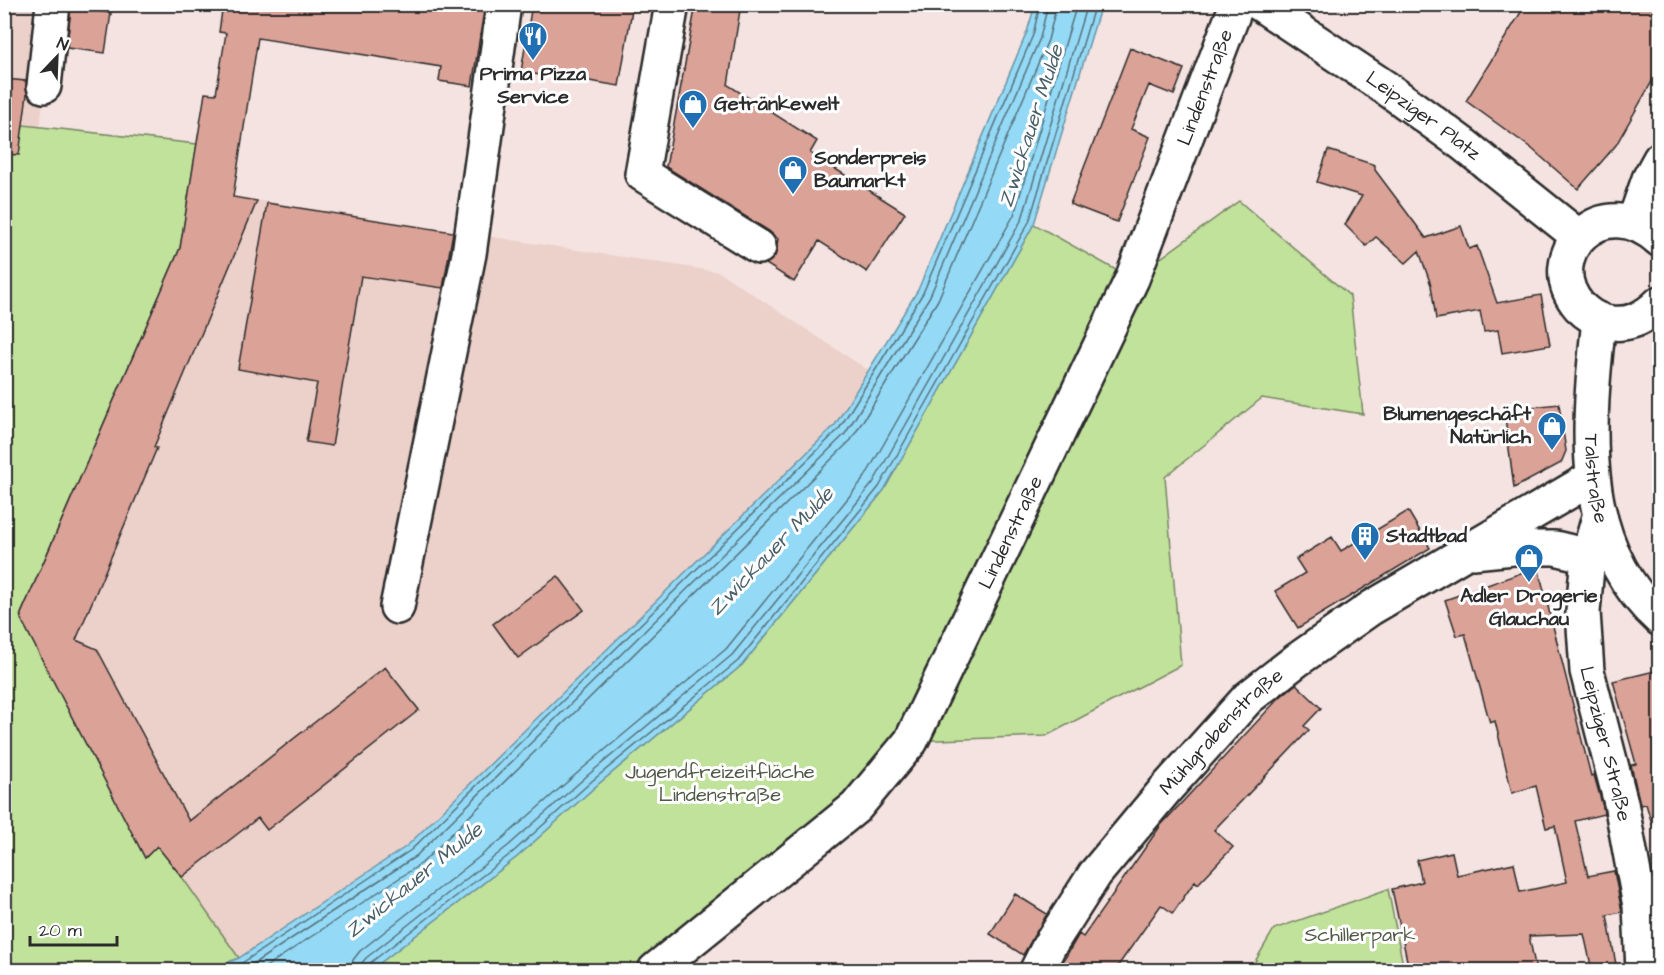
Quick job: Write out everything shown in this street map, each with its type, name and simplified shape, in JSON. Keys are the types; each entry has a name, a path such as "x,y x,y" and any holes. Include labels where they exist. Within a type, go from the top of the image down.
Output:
{"street":[{"path":"44,86 53,4"},
{"path":"397,607 469,254 504,4"},
{"path":"672,4 642,174 759,248"},
{"name":"Lindenstraße","path":"655,970 856,807 911,741 1132,279 1237,4"},
{"name":"Leipziger Platz","path":"1260,4 1386,88 1463,144 1579,237"},
{"path":"1659,159 1649,179 1647,231 1619,220 1604,221 1590,227 1579,237 1570,251 1566,268 1567,284 1574,299 1585,312 1599,320 1616,324 1634,322 1649,314 1659,303"},
{"name":"Talstraße","path":"1599,320 1590,398 1592,478 1599,517 1620,569 1648,608 1659,619"},
{"name":"Mühlgrabenstraße","path":"1036,970 1095,874 1166,789 1248,698 1371,608 1592,478"},
{"name":"Leipziger Straße","path":"1599,517 1588,556 1583,612 1587,671 1622,803 1640,906 1643,970"},
{"name":"Mühlgrabenstraße","path":"1465,552 1513,548 1556,548 1588,556"}],"shaded area":[{"path":"5,5 53,5 40,128 5,123"},
{"path":"190,190 719,272 868,370 835,425 407,846 239,958 157,846 145,858 20,616 180,248"}],"green space":[{"path":"5,123 197,144 180,248 20,616 145,858 157,846 182,877 239,958 208,970 5,970"},
{"name":"Jugendfreizeitfläche Lindenstraße","path":"1239,201 1350,296 1363,414 1262,398 1165,477 1181,665 1046,736 911,741 655,970 371,970 517,857 596,786 742,665 884,490 1034,224 1132,279"},
{"name":"Schillerpark","path":"1388,889 1404,970 1250,970 1274,929"}],"water":[{"name":"Zwickauer Mulde","path":"1035,5 1101,5 1034,224 884,490 742,665 596,786 517,857 371,970 208,970 239,958 407,846 835,425 918,290 1027,32"}],"building":[{"path":"71,4 99,4 98,11 111,13 105,53 67,48"},
{"path":"223,4 485,4 472,86 439,81 441,67 258,38 233,197 257,201 76,640 97,649 189,821 385,667 419,710 267,830 258,818 182,877 157,846 145,858 21,619 21,614 180,248 205,93 216,94 226,33 219,32"},
{"path":"532,4 633,4 619,86 521,72"},
{"name":"Sonderpreis Baumarkt","path":"696,4 741,4 728,85 817,141 810,153 905,213 867,272 819,241 794,282 766,264 775,256 778,239 769,231 666,167"},
{"path":"1526,4 1659,4 1659,69 1616,145 1578,189 1531,148 1466,101"},
{"path":"1130,48 1184,69 1174,95 1149,85 1131,129 1150,137 1117,222 1070,204"},
{"path":"4,79 26,81 27,94 19,155 4,154"},
{"path":"1328,150 1375,165 1375,170 1426,238 1461,226 1469,249 1477,246 1497,303 1541,295 1550,345 1502,353 1498,330 1484,332 1480,311 1436,319 1431,285 1419,251 1406,263 1376,237 1366,246 1345,225 1362,196 1317,182"},
{"path":"267,203 453,232 443,288 361,276 332,446 306,442 317,383 238,369"},
{"path":"1559,404 1566,451 1561,463 1514,488 1504,410"},
{"name":"Stadtbad","path":"1408,511 1430,548 1298,628 1275,591 1305,573 1296,559 1332,537 1341,551"},
{"path":"1538,567 1591,776 1594,775 1603,807 1604,814 1575,821 1588,876 1614,871 1622,912 1607,915 1617,970 1592,970 1584,934 1529,936 1536,970 1409,970 1392,889 1422,882 1417,860 1452,852 1457,875 1514,863 1520,892 1567,882 1555,826 1546,828 1536,786 1512,793 1495,721 1490,723 1465,634 1457,636 1445,600"},
{"path":"558,576 584,610 518,658 493,624"},
{"path":"1659,670 1659,823 1652,824 1646,804 1640,805 1631,765 1636,764 1613,681"},
{"path":"1296,684 1321,708 1304,726 1309,730 1214,830 1233,847 1198,884 1195,881 1173,913 1161,905 1115,970 1058,970 1079,934 1083,937 1161,825 1279,698"},
{"path":"1015,894 1047,914 1023,955 990,934"}],"place":[{"name":"Prima Pizza Service","path":"533,62"},
{"name":"Getränkewelt","path":"693,130"},
{"name":"Sonderpreis Baumarkt","path":"793,196"},
{"name":"Blumengeschäft Natürlich","path":"1552,452"},
{"name":"Stadtbad","path":"1365,562"},
{"name":"Adler Drogerie Glauchau","path":"1529,584"}]}
